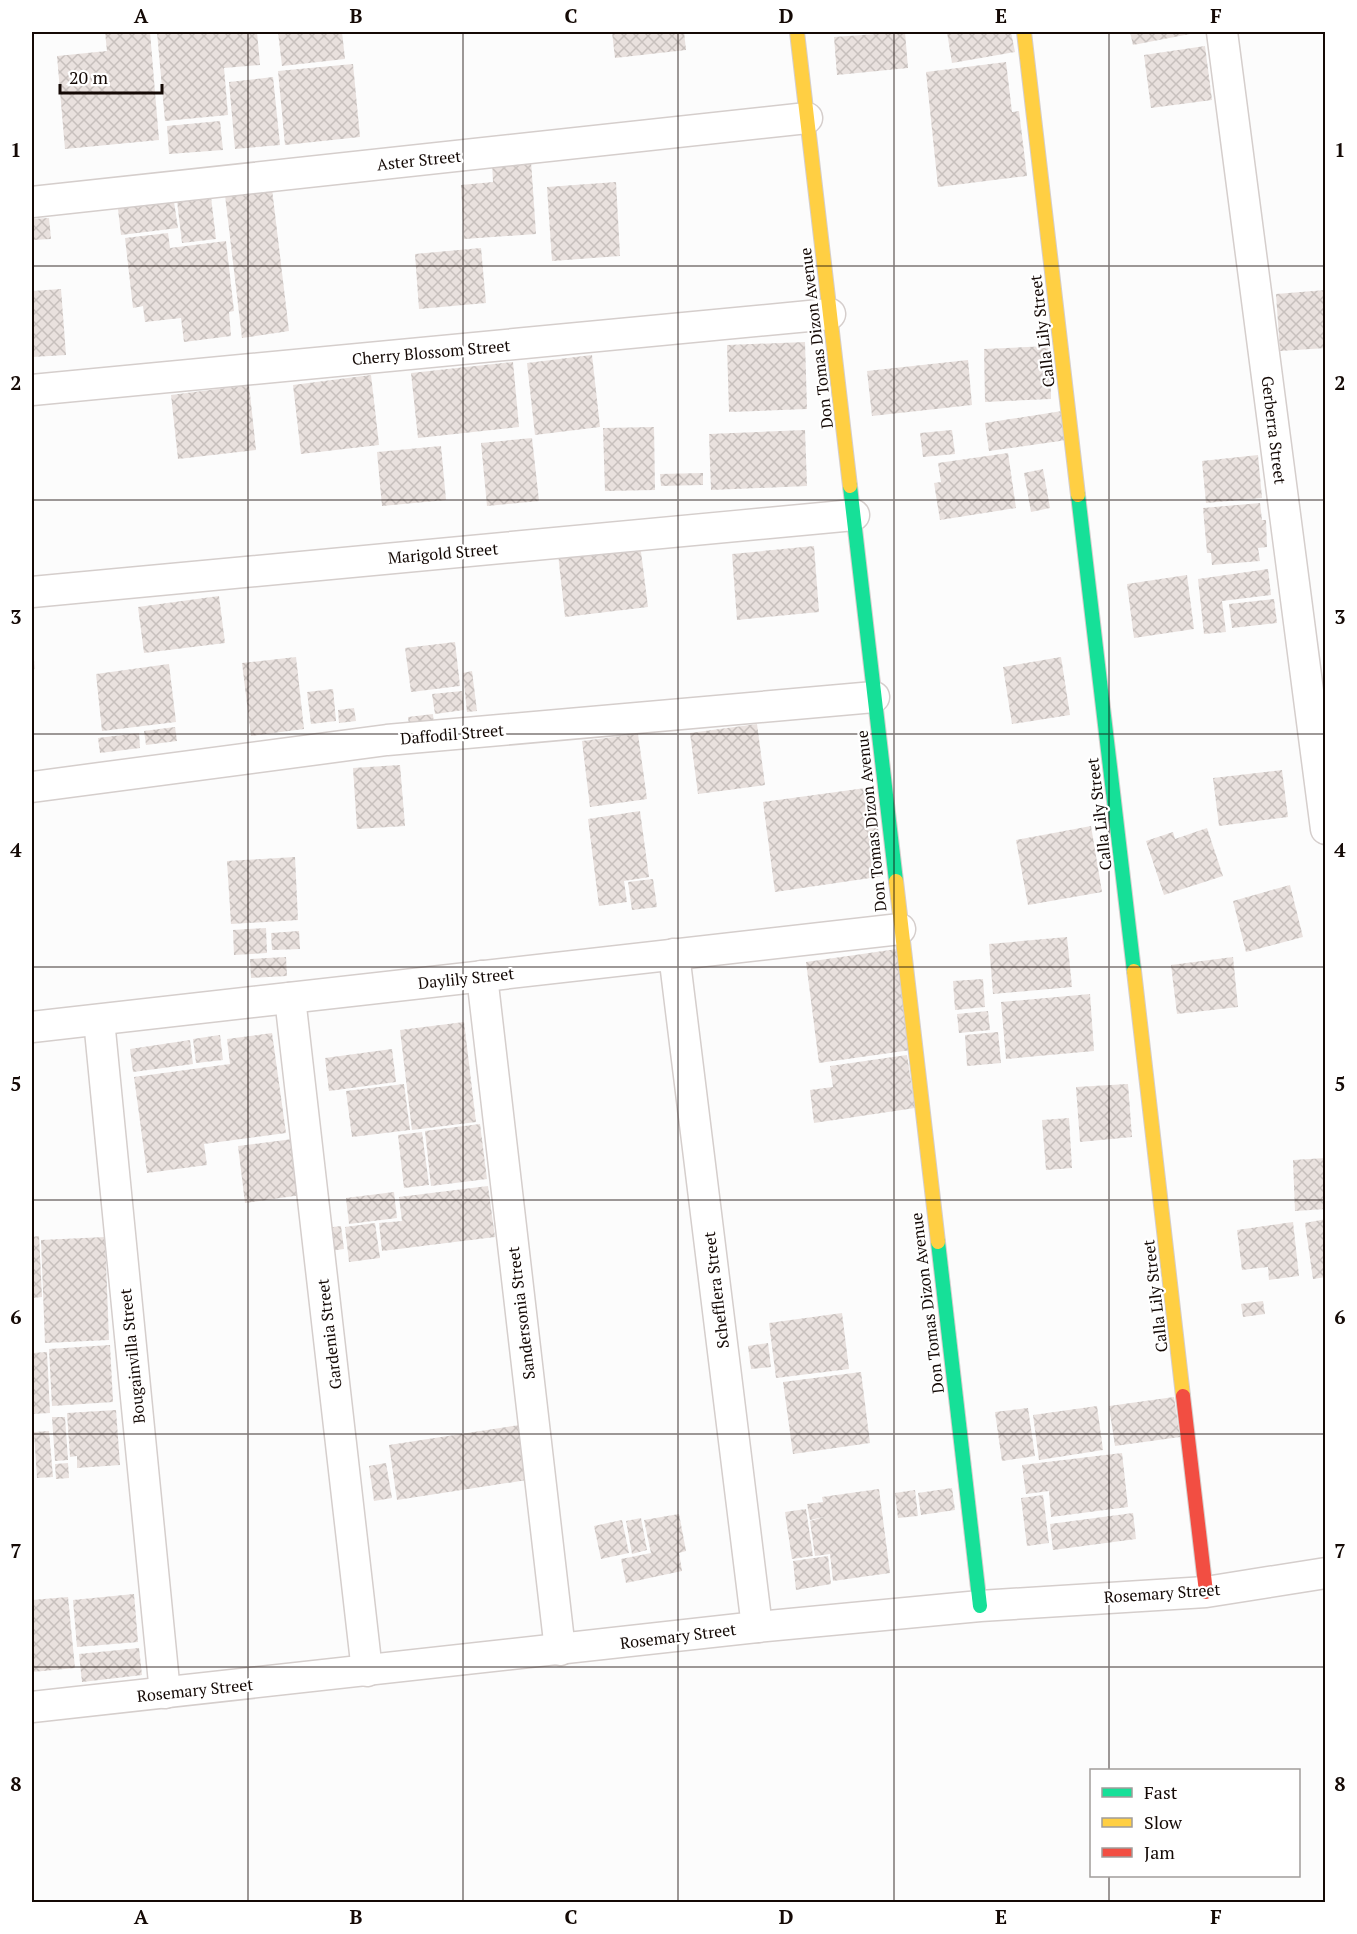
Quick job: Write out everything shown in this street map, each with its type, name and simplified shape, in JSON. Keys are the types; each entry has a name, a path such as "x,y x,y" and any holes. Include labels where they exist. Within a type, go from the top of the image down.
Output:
{"street":[{"name":"Don Tomas Dizon Avenue","path":"797,32 980,1606"},
{"name":"Calla Lily Street","path":"1024,32 1206,1592"},
{"name":"Gerberra Street","path":"1222,32 1326,829"},
{"name":"Aster Street","path":"32,202 807,118"},
{"name":"Cherry Blossom Street","path":"32,390 830,314"},
{"name":"Marigold Street","path":"32,592 854,515"},
{"name":"Daffodil Street","path":"32,787 387,740 874,697"},
{"name":"Daylily Street","path":"32,1027 900,929"},
{"name":"Schefflera Street","path":"674,954 757,1627"},
{"name":"Sandersonia Street","path":"482,976 560,1650"},
{"name":"Gardenia Street","path":"290,998 367,1671"},
{"name":"Bougainvilla Street","path":"99,1020 165,1693"},
{"name":"Rosemary Street","path":"32,1707 757,1627 980,1606 1206,1592 1326,1574"}],"building":[{"path":"105,32 150,32 159,140 65,149 57,56 107,51"},
{"path":"157,32 257,32 260,65 224,68 228,115 165,121"},
{"path":"278,32 342,32 345,59 282,66"},
{"path":"612,32 684,32 686,50 615,58"},
{"path":"905,32 908,68 837,75 834,37"},
{"path":"947,32 1011,32 1015,52 952,63"},
{"path":"1130,32 1195,32 1195,33 1133,45"},
{"path":"1205,46 1212,100 1151,108 1144,55"},
{"path":"1006,62 1012,112 1019,111 1027,176 938,187 926,72"},
{"path":"353,64 360,137 285,145 278,71"},
{"path":"273,77 280,145 235,149 229,82"},
{"path":"220,121 223,150 169,154 167,126"},
{"path":"531,161 536,234 464,239 461,185 493,182 492,164"},
{"path":"616,182 620,256 552,261 547,187"},
{"path":"272,189 289,331 242,338 225,195"},
{"path":"211,197 216,239 182,243 177,201"},
{"path":"174,202 178,228 121,235 118,209"},
{"path":"49,218 51,239 32,240 32,219"},
{"path":"168,233 170,248 226,241 234,311 229,312 231,336 184,342 181,318 145,322 143,306 133,308 125,238"},
{"path":"481,248 486,303 419,309 415,254"},
{"path":"61,289 66,355 32,357 32,291"},
{"path":"1326,290 1326,348 1280,351 1276,294"},
{"path":"805,342 807,409 729,412 727,345"},
{"path":"1050,346 1051,399 985,402 984,349"},
{"path":"592,355 600,427 535,435 527,363"},
{"path":"968,360 972,405 872,416 867,371"},
{"path":"513,362 519,427 418,438 411,373"},
{"path":"371,375 379,445 301,454 293,385"},
{"path":"249,385 256,450 178,459 171,395"},
{"path":"1062,411 1067,440 989,451 985,423"},
{"path":"654,427 655,490 605,491 603,428"},
{"path":"805,430 807,486 711,490 709,434"},
{"path":"952,430 955,454 923,457 920,433"},
{"path":"532,438 539,501 487,506 481,443"},
{"path":"441,446 446,500 382,506 377,452"},
{"path":"1008,453 1016,508 940,520 934,483 941,482 938,463"},
{"path":"1258,455 1262,498 1206,503 1202,461"},
{"path":"1043,469 1050,508 1031,512 1024,473"},
{"path":"703,473 703,485 661,486 660,474"},
{"path":"1260,503 1262,520 1266,520 1267,547 1258,548 1260,561 1212,565 1211,553 1207,553 1203,508"},
{"path":"640,544 648,607 565,617 558,554"},
{"path":"814,546 819,612 737,620 732,554"},
{"path":"1268,569 1271,595 1222,601 1226,632 1204,634 1198,579"},
{"path":"1187,575 1194,629 1134,638 1127,584"},
{"path":"219,596 225,643 144,653 138,607"},
{"path":"1274,599 1277,623 1232,628 1229,604"},
{"path":"455,642 460,686 411,692 405,648"},
{"path":"32,644 35,669 32,670"},
{"path":"296,657 304,729 251,736 242,663"},
{"path":"1061,657 1070,715 1012,724 1003,667"},
{"path":"169,664 176,722 102,731 96,674"},
{"path":"472,671 477,711 467,712 463,673"},
{"path":"333,689 336,721 311,724 307,692"},
{"path":"462,691 464,710 435,714 432,694"},
{"path":"354,708 356,721 339,723 338,710"},
{"path":"433,714 434,728 410,732 408,717"},
{"path":"757,724 765,785 698,794 690,733"},
{"path":"175,727 177,741 146,745 144,731"},
{"path":"139,733 140,748 100,753 98,738"},
{"path":"638,734 647,799 590,807 582,741"},
{"path":"400,765 405,826 357,829 353,768"},
{"path":"1282,770 1288,817 1219,826 1213,778"},
{"path":"873,787 884,876 775,892 763,802"},
{"path":"640,811 649,877 624,881 627,902 599,906 588,819"},
{"path":"1091,826 1102,892 1028,905 1016,840"},
{"path":"1207,828 1223,876 1164,895 1146,841 1173,832 1175,839"},
{"path":"295,857 298,920 231,924 227,861"},
{"path":"653,879 657,907 632,910 628,882"},
{"path":"1290,885 1303,937 1246,952 1233,901"},
{"path":"266,928 267,953 234,955 233,930"},
{"path":"299,931 300,949 272,950 271,933"},
{"path":"1067,937 1072,987 993,994 989,944"},
{"path":"897,949 911,1050 819,1063 806,962"},
{"path":"286,957 287,976 251,978 250,959"},
{"path":"1233,957 1238,1007 1177,1014 1171,965"},
{"path":"983,979 985,1007 955,1010 953,981"},
{"path":"1090,994 1094,1051 1006,1059 1001,1002"},
{"path":"988,1011 990,1030 959,1033 957,1014"},
{"path":"464,1022 476,1122 412,1130 400,1030"},
{"path":"998,1032 1001,1063 967,1066 965,1035"},
{"path":"272,1033 286,1133 204,1144 207,1165 147,1173 134,1077 230,1064 227,1039"},
{"path":"220,1035 223,1060 196,1063 193,1039"},
{"path":"190,1040 193,1064 133,1072 130,1049"},
{"path":"392,1049 396,1082 329,1091 325,1058"},
{"path":"907,1055 915,1108 814,1123 810,1090 833,1087 830,1066"},
{"path":"404,1084 410,1130 352,1137 346,1091"},
{"path":"1128,1084 1132,1137 1080,1142 1076,1087"},
{"path":"1069,1118 1072,1168 1046,1170 1042,1120"},
{"path":"480,1124 487,1179 431,1186 425,1131"},
{"path":"422,1132 429,1185 404,1188 398,1135"},
{"path":"293,1139 301,1195 245,1203 238,1146"},
{"path":"1326,1158 1326,1209 1295,1211 1293,1160"},
{"path":"488,1186 495,1237 382,1251 379,1223 402,1221 399,1197"},
{"path":"394,1192 397,1218 349,1224 346,1198"},
{"path":"1326,1219 1326,1277 1313,1279 1305,1223"},
{"path":"1293,1222 1299,1276 1269,1280 1268,1267 1242,1270 1237,1230"},
{"path":"375,1223 380,1258 349,1262 345,1227"},
{"path":"341,1226 344,1249 321,1252 318,1229"},
{"path":"39,1236 42,1297 32,1298 32,1237"},
{"path":"105,1237 109,1340 45,1343 41,1240"},
{"path":"1263,1301 1265,1314 1243,1317 1241,1304"},
{"path":"842,1313 849,1369 776,1378 769,1323"},
{"path":"768,1343 771,1367 751,1369 748,1346"},
{"path":"110,1345 113,1402 52,1406 49,1349"},
{"path":"47,1352 50,1413 32,1414 32,1353"},
{"path":"861,1372 870,1443 793,1454 783,1382"},
{"path":"1174,1397 1180,1437 1115,1446 1109,1406"},
{"path":"1097,1406 1103,1450 1039,1460 1033,1415"},
{"path":"1028,1408 1035,1456 1002,1461 995,1412"},
{"path":"116,1410 120,1465 77,1468 77,1456 70,1457 67,1413"},
{"path":"52,1417 65,1417 68,1460 55,1461"},
{"path":"519,1425 527,1480 397,1500 389,1445"},
{"path":"49,1431 53,1477 37,1478 34,1432"},
{"path":"1122,1453 1128,1507 1051,1517 1049,1491 1026,1494 1022,1465"},
{"path":"68,1463 69,1478 56,1479 55,1464"},
{"path":"386,1463 392,1498 374,1501 369,1466"},
{"path":"952,1488 955,1510 921,1515 918,1493"},
{"path":"879,1489 890,1573 833,1581 830,1554 815,1556 810,1521 824,1517 810,1520 807,1504 823,1502 822,1497"},
{"path":"915,1490 918,1516 898,1518 895,1493"},
{"path":"1043,1495 1049,1543 1027,1546 1021,1498"},
{"path":"806,1509 813,1556 792,1559 785,1512"},
{"path":"1133,1513 1136,1539 1053,1550 1050,1524"},
{"path":"679,1514 686,1551 679,1553 682,1571 626,1583 621,1559 651,1553 644,1520"},
{"path":"641,1518 647,1550 632,1554 626,1521"},
{"path":"622,1520 629,1553 601,1559 594,1526"},
{"path":"828,1556 831,1584 796,1590 793,1561"},
{"path":"134,1594 138,1642 77,1647 73,1600"},
{"path":"68,1597 75,1668 32,1672 32,1600"},
{"path":"139,1648 142,1675 82,1682 79,1654"}],"traffic: fast":[{"path":"850,486 896,881"},
{"path":"1078,495 1134,971"},
{"path":"938,1242 980,1606"}],"traffic: slow":[{"path":"797,32 850,486"},
{"path":"1024,32 1078,495"},
{"path":"896,881 938,1242"},
{"path":"1134,971 1183,1396"}],"traffic: jam":[{"path":"1183,1396 1206,1592"}]}
